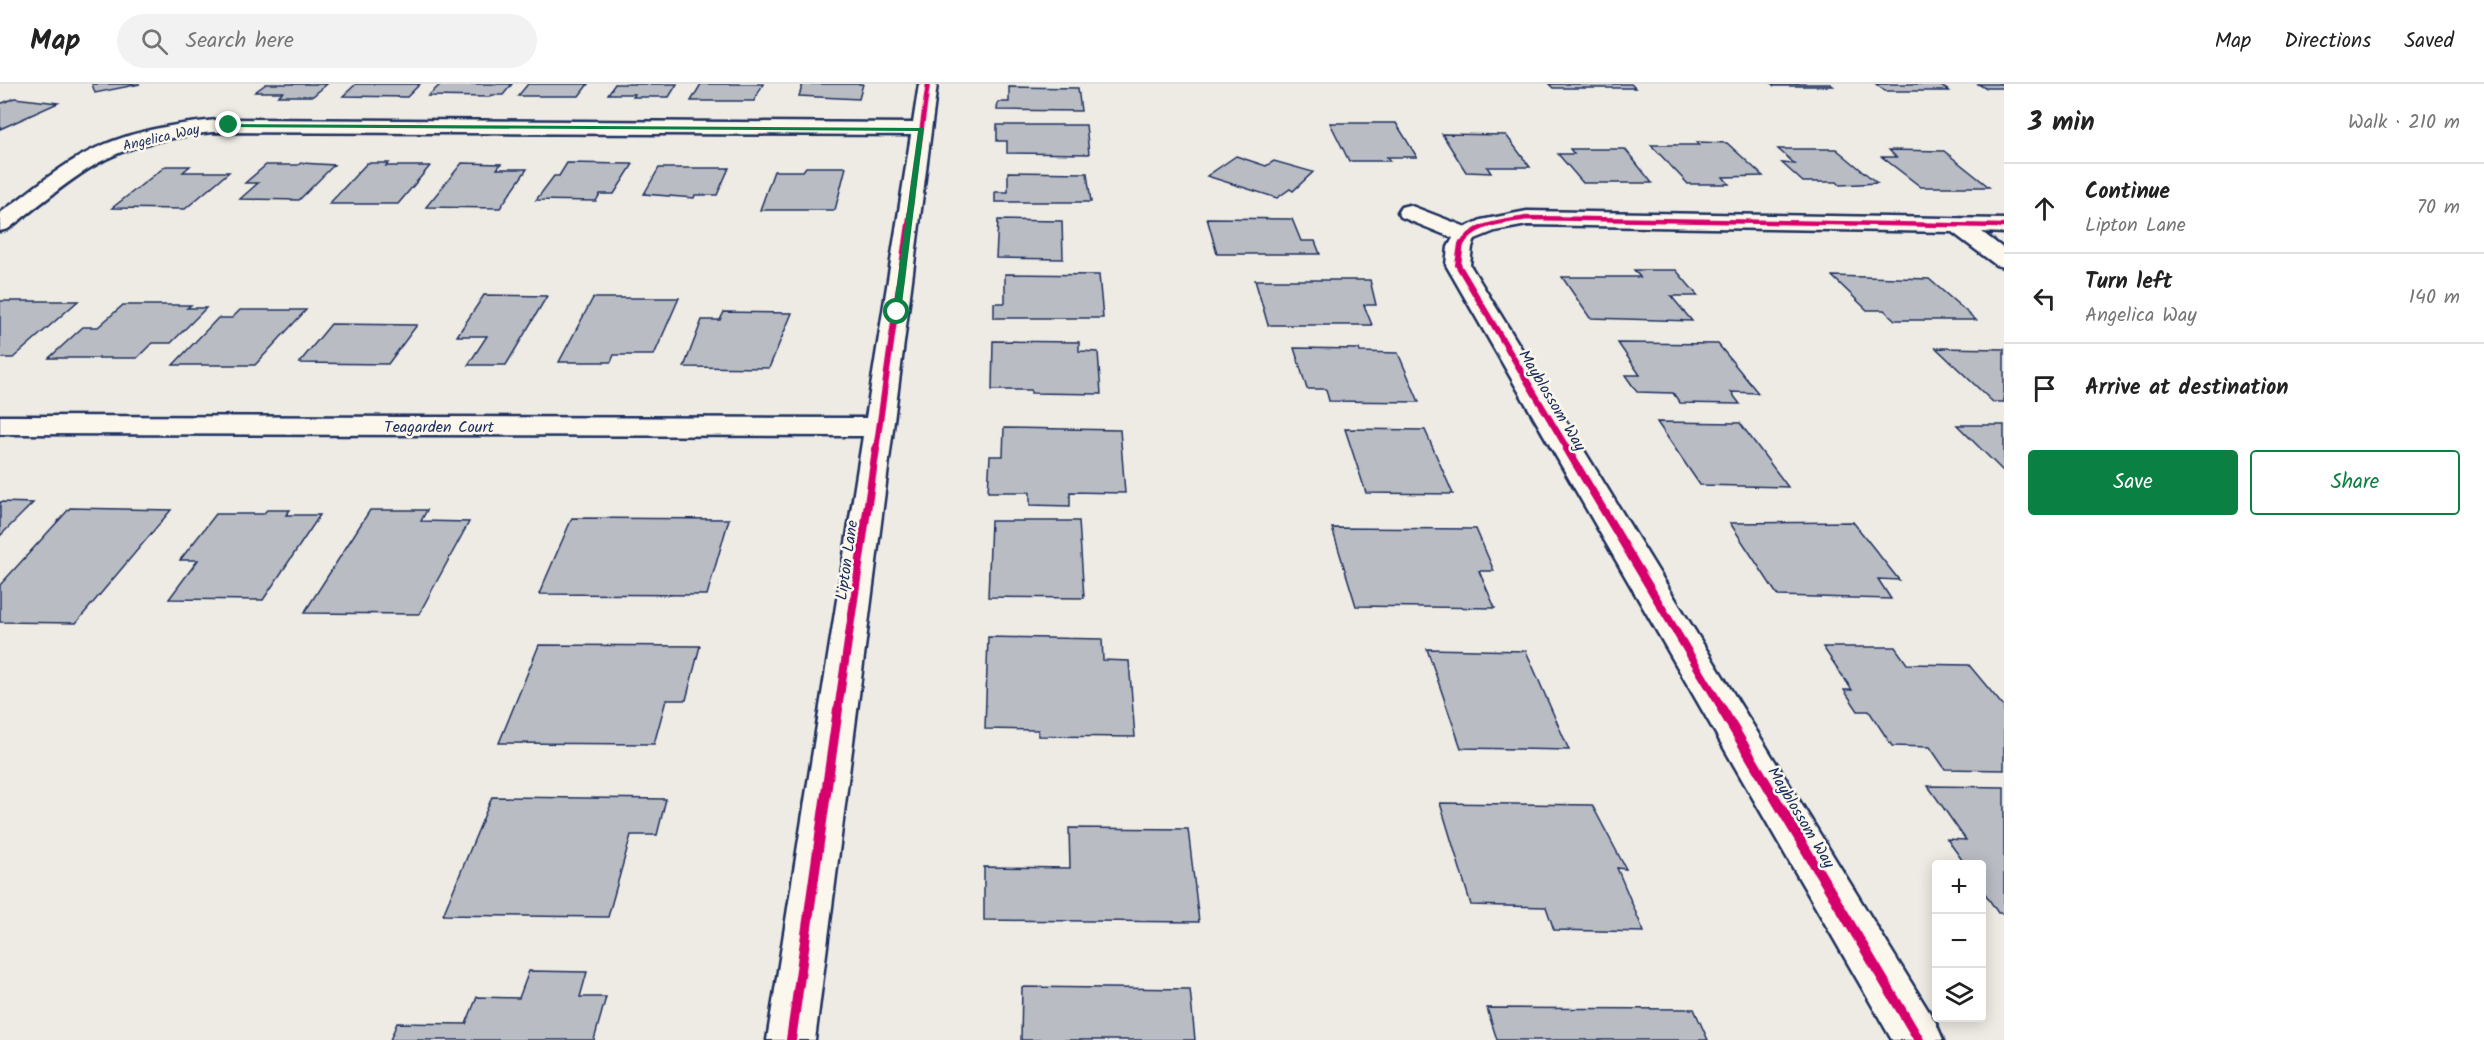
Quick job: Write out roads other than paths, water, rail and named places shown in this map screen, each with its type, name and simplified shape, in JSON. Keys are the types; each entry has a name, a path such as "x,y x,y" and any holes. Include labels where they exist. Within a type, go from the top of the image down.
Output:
{"street":[{"name":"Lipton Lane","path":"791,1040 928,84"},
{"name":"Angelica Way","path":"0,224 98,155 149,129 229,125 922,129"},
{"path":"1409,212 1466,235 1489,225 1527,218 2004,226"},
{"path":"1959,226 2004,260"},
{"name":"Mayblossom Way","path":"1466,235 1460,247 1458,265 1919,1040"},
{"name":"Teagarden Court","path":"0,425 878,427"}]}
